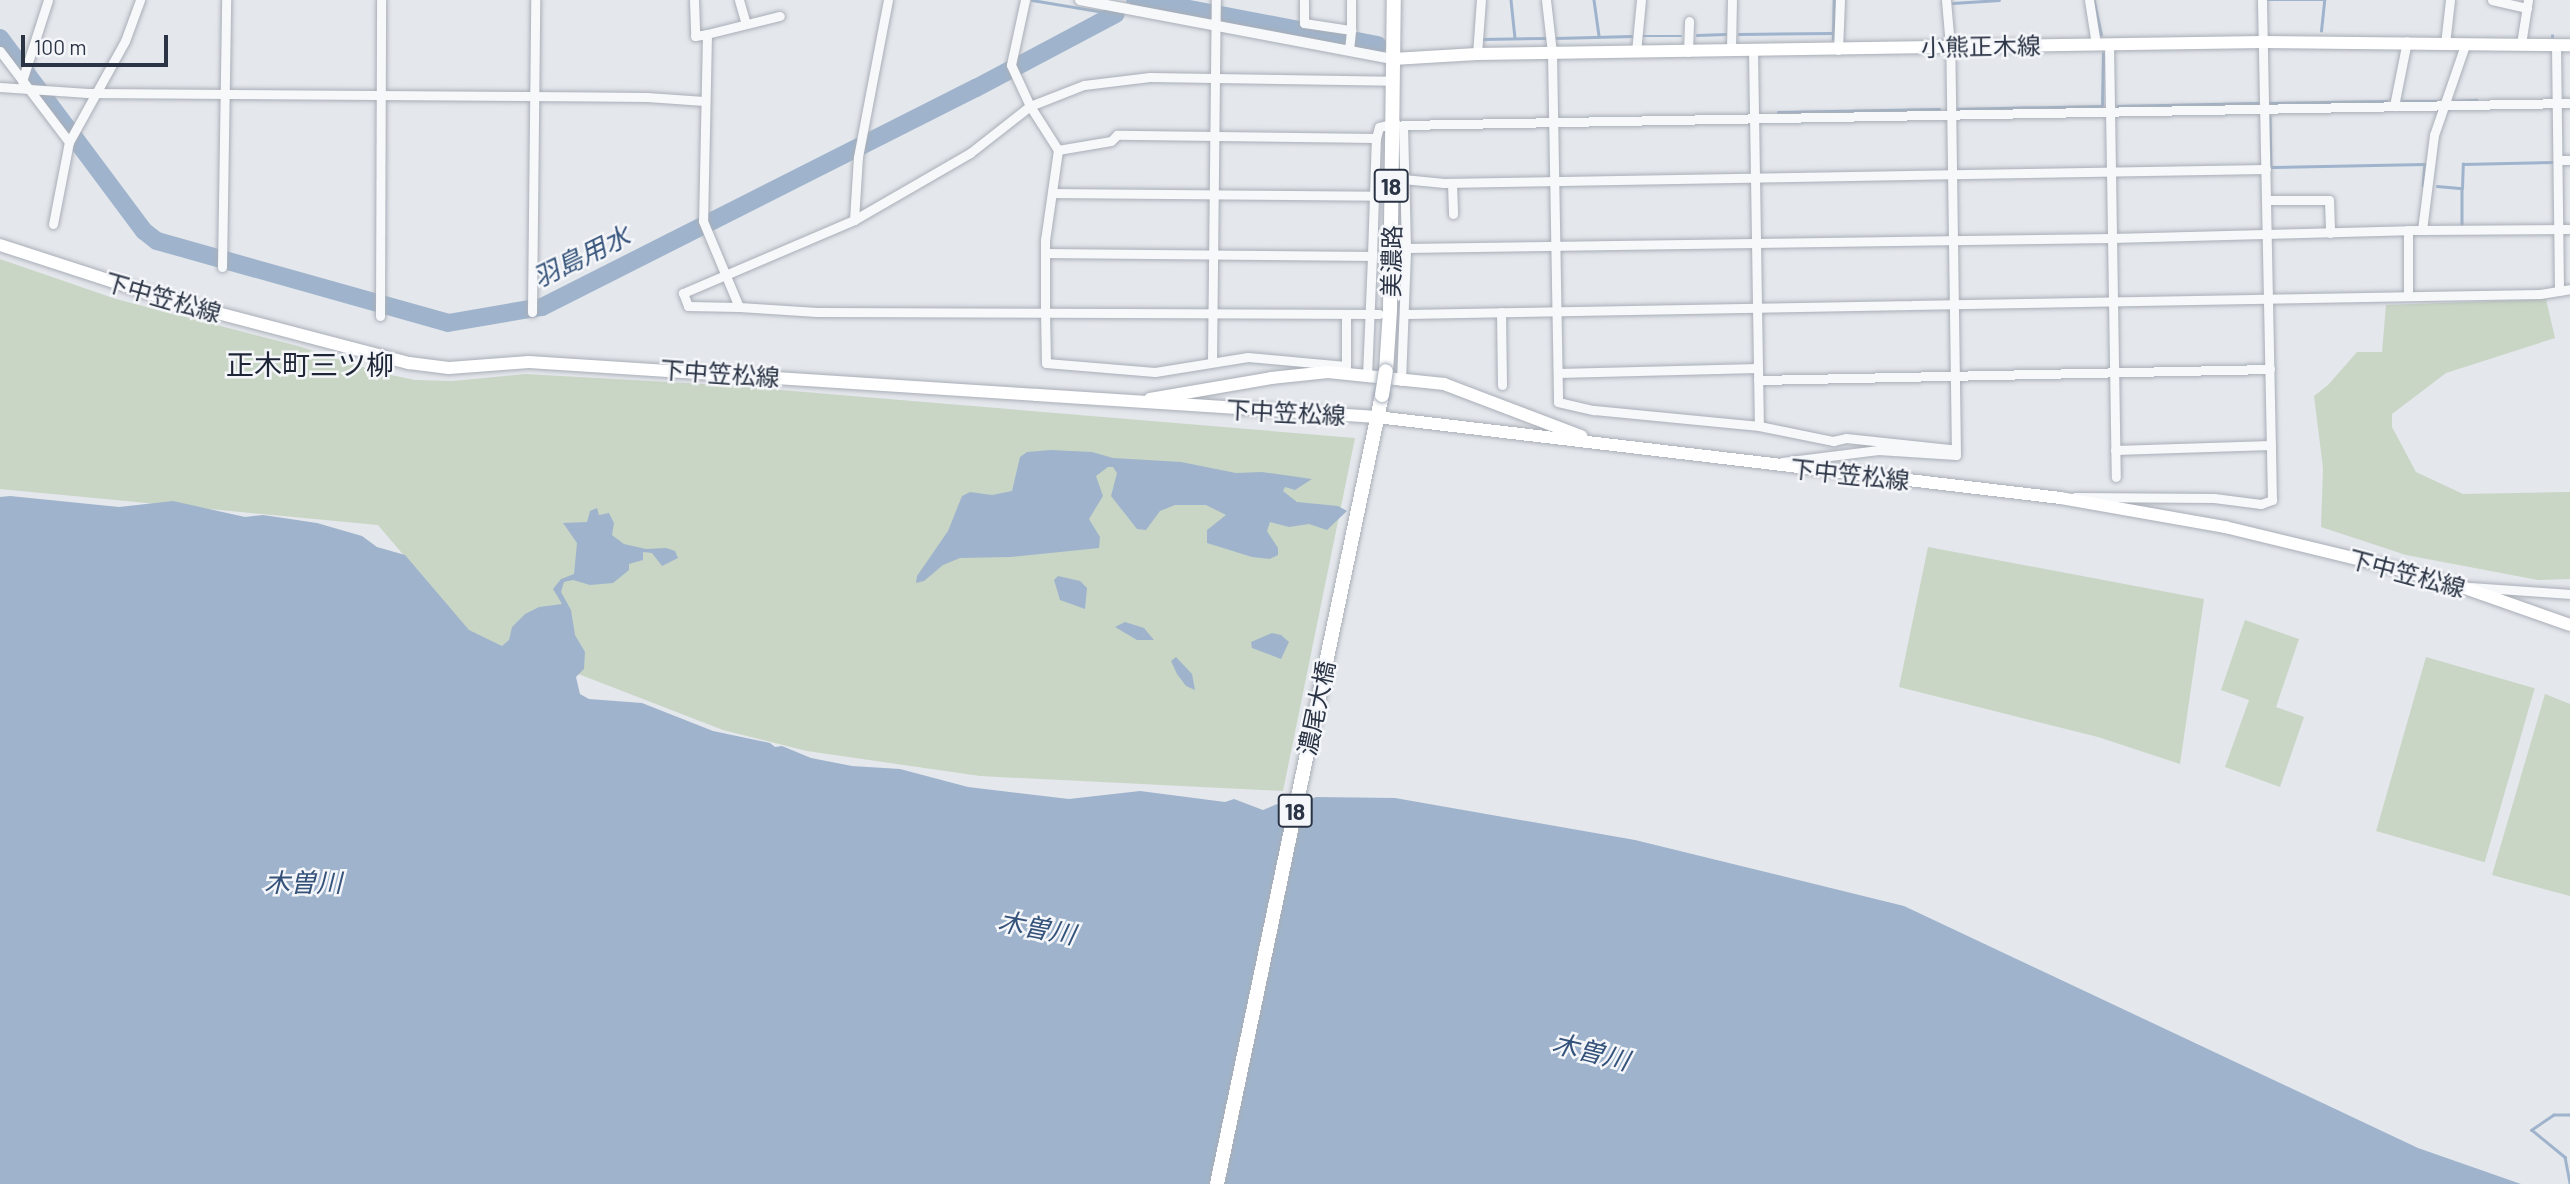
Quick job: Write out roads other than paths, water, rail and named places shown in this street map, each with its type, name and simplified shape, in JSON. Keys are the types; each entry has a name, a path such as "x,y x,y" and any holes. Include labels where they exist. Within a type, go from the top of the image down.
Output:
{"main road":[{"name":"美濃路","path":"1373,437 1386,371 1390,310 1397,123 1392,81 1394,0"},
{"name":"小熊正木線","path":"1393,59 1477,54 2263,42 2407,41 2465,45 2570,45"},
{"name":"下中笠松線","path":"0,245 172,301 409,363 449,368 529,362 1377,418 2060,498 2225,527 2465,588 2570,625"},
{"path":"1129,403 1271,378 1328,372 1444,384 1472,392 1572,433 1619,446"},
{"name":"濃尾大橋","path":"1217,1184 1373,437"}],"street":[{"path":"24,84 26,67 48,0"},
{"path":"53,224 69,142 125,41 140,0"},
{"path":"222,267 226,0"},
{"path":"380,316 381,0"},
{"path":"532,312 535,0"},
{"path":"694,0 695,36 780,16"},
{"path":"740,0 746,24"},
{"path":"854,220 858,157 888,0"},
{"path":"1025,0 1011,65 1030,106 1058,150 1045,253 1046,363 1156,372 1248,357 1346,366 1346,314"},
{"path":"1080,0 1216,23 1393,59"},
{"path":"1304,0 1304,23 1350,33"},
{"path":"1349,50 1351,0"},
{"path":"1477,54 1482,0"},
{"path":"1546,0 1552,53 1559,402 1594,410 1759,426 1833,441 1846,438 1949,449 1956,455"},
{"path":"1636,52 1640,0"},
{"path":"1731,50 1732,0"},
{"path":"1838,50 1840,0"},
{"path":"1946,0 1950,46 1956,455"},
{"path":"2089,0 2102,44 2109,111 2116,477"},
{"path":"2060,498 2214,498 2262,504 2272,500 2262,0"},
{"path":"2445,44 2450,0"},
{"path":"2492,0 2527,4 2521,44"},
{"path":"1212,362 1216,5"},
{"path":"1688,52 1689,21"},
{"path":"707,34 703,221 739,307"},
{"path":"2394,106 2407,41"},
{"path":"2422,230 2434,135 2465,45"},
{"path":"2556,45 2559,291"},
{"path":"1753,50 1759,426"},
{"path":"0,51 69,142"},
{"path":"1374,314 817,312 688,306 683,293 854,220 970,153 1030,106 1084,85 1111,79 1392,81"},
{"path":"0,88 24,84 45,89 97,93 535,96 704,101"},
{"path":"1367,376 1374,314 1372,256 1376,138 1379,127 1397,123 2570,103"},
{"path":"1397,123 1406,248 1406,314 1401,381"},
{"path":"1058,150 1111,141 1117,135 1376,138"},
{"path":"2558,160 2570,160"},
{"path":"1403,178 1452,183 2266,169"},
{"path":"1452,183 1453,214"},
{"path":"1052,193 1375,196"},
{"path":"2267,200 2329,200 2330,233"},
{"path":"1406,248 2570,229"},
{"path":"2408,230 2408,296"},
{"path":"1045,253 1372,256"},
{"path":"1406,314 1757,310 2540,294 2570,289"},
{"path":"1501,312 1502,385"},
{"path":"1558,373 1758,369"},
{"path":"1758,380 2270,369"},
{"path":"2115,450 2271,445"},
{"path":"1767,465 1878,450 1956,455"},
{"path":"2465,588 2532,589 2570,594"}],"water":[{"path":"1027,452 1092,452 1113,458 1181,462 1236,473 1262,472 1312,479 1295,490 1285,487 1283,491 1297,502 1338,506 1347,511 1327,530 1309,524 1289,527 1270,522 1267,531 1278,548 1278,555 1270,559 1252,557 1207,543 1207,530 1226,515 1206,505 1175,505 1160,511 1146,530 1137,529 1111,496 1117,473 1113,467 1108,467 1096,476 1103,496 1089,519 1100,537 1099,548 1011,557 960,558 943,565 924,581 916,583 917,576 948,531 962,496 970,492 992,495 1012,491 1020,457"},
{"name":"木曽川","path":"0,497 119,507 173,501 245,517 263,515 317,523 362,536 377,547 405,555 469,630 502,646 509,640 512,627 525,614 539,607 562,604 553,589 561,579 574,574 577,543 563,523 587,522 590,511 597,508 599,515 609,513 614,523 612,535 624,544 646,549 666,548 675,551 678,558 662,566 652,553 643,552 643,560 629,564 629,570 613,583 590,585 573,580 564,582 561,592 571,610 575,635 585,652 584,669 576,677 580,694 589,699 642,703 713,731 770,743 775,747 782,746 811,758 852,766 900,769 968,787 1069,799 1140,791 1225,802 1234,799 1263,810 1277,804 1287,815 1302,818 1305,815 1300,803 1316,797 1395,798 1635,840 1904,906 2418,1148 2521,1184 0,1184"},
{"path":"1058,576 1080,581 1087,588 1085,609 1060,600 1054,580"},
{"path":"1125,622 1144,628 1154,640 1137,640 1115,627"},
{"path":"1272,633 1281,635 1289,642 1281,659 1252,648 1251,642"},
{"path":"1176,657 1192,674 1195,690 1186,686 1177,674 1171,661"}],"waterway":[{"path":"1032,0 1104,12"},
{"name":"羽島用水","path":"1138,2 1142,0 1378,45"},
{"name":"羽島用水","path":"1161,0 1301,26"},
{"path":"1511,0 1515,38"},
{"path":"1594,0 1599,37"},
{"path":"1833,39 1834,0"},
{"path":"1953,3 1999,0"},
{"path":"2094,0 2101,34"},
{"path":"2267,0 2324,0"},
{"path":"2321,31 2324,0"},
{"name":"羽島用水","path":"0,38 144,231 157,241 448,323 542,307 976,88 1116,14"},
{"path":"1739,34 1833,33"},
{"path":"1697,35 1725,34"},
{"path":"1556,38 1631,36"},
{"path":"1641,36 1681,36"},
{"path":"1482,39 1545,38"},
{"path":"1955,109 2102,106 2103,54"},
{"path":"2454,101 2476,100"},
{"path":"2270,103 2386,101"},
{"path":"2403,101 2438,101"},
{"path":"2118,106 2258,103"},
{"path":"1778,112 1939,109"},
{"path":"2270,117 2271,167 2425,164 2423,185"},
{"path":"2437,186 2462,188 2463,164 2553,162"},
{"path":"2462,188 2462,226"},
{"path":"2570,1115 2554,1115 2532,1130 2565,1157 2570,1183"}],"district":[{"name":"正木町三ツ柳","path":"310,364"}]}
